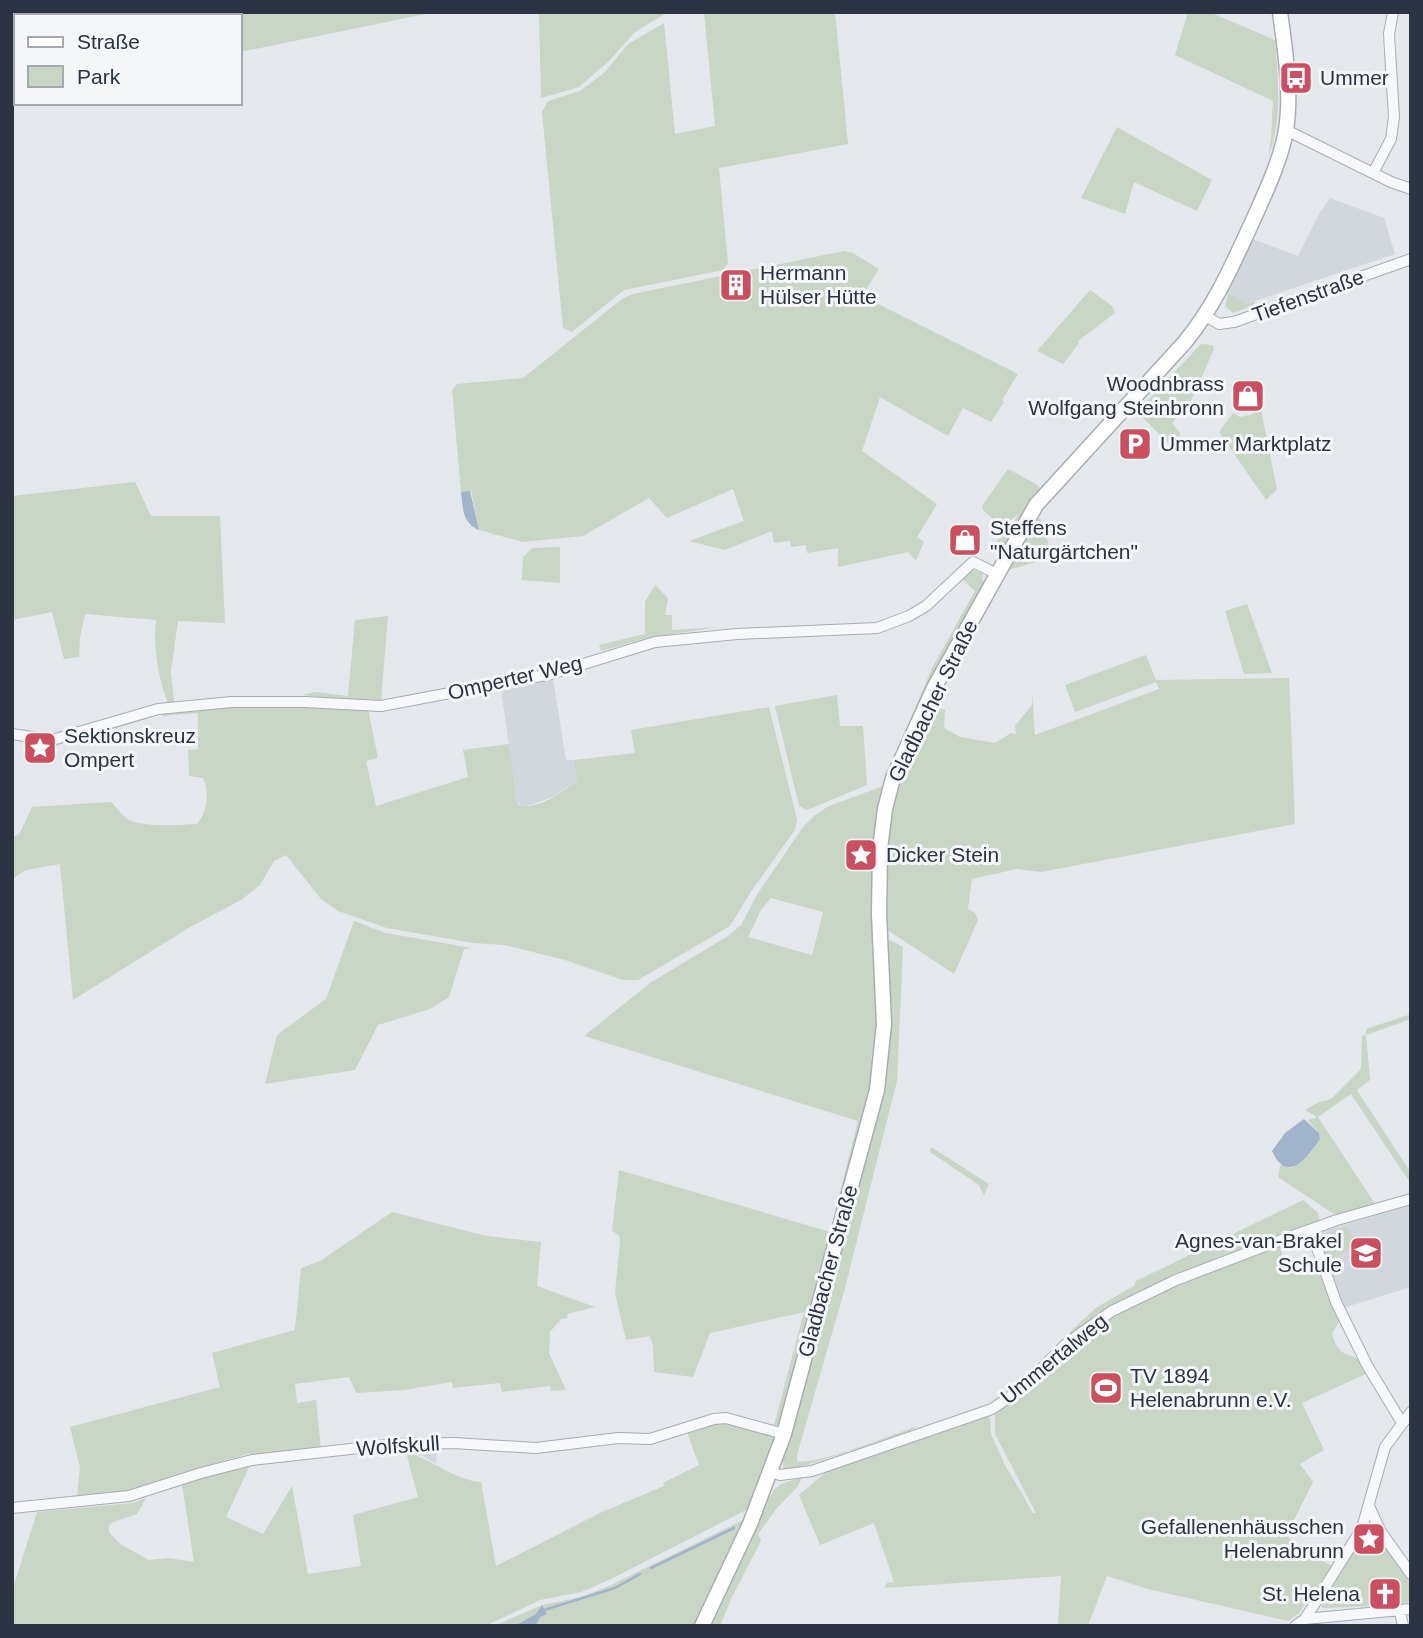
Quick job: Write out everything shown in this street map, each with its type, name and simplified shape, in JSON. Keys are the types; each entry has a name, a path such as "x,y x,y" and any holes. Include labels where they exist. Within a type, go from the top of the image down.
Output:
{"main road":[{"name":"Gladbacher Straße","path":"702,1626 750,1524 784,1434 877,1090 884,1024 879,914 880,849 893,778 934,688 1036,505 1068,467 1157,374 1206,316 1227,277 1267,187 1286,130 1288,79 1280,12"}],"street":[{"path":"1373,173 1391,139 1394,117 1389,34 1393,12"},
{"path":"1286,130 1411,189"},
{"name":"Tiefenstraße","path":"1206,316 1219,324 1234,322 1411,259"},
{"name":"Omperter Weg","path":"12,734 52,740 159,709 232,702 381,706 551,674 655,642 737,634 877,628 909,616 926,606 973,562 997,574"},
{"name":"Ummertalweg","path":"771,1472 780,1475 813,1471 992,1409 1021,1389 1066,1344 1112,1311 1175,1280 1273,1243 1337,1220 1411,1199"},
{"path":"1311,1231 1336,1302 1367,1365 1402,1423"},
{"path":"1295,1626 1306,1619 1362,1528 1385,1447 1411,1412"},
{"name":"Wolfskull","path":"12,1508 129,1496 252,1460 395,1444 454,1443 536,1448 618,1438 650,1439 714,1419 726,1418 784,1434"},
{"path":"1369,1506 1381,1532 1411,1574"},
{"path":"1306,1619 1406,1610 1402,1626"}],"shaded area":[{"path":"1330,198 1384,218 1395,254 1246,304 1228,293 1253,239 1298,256"},
{"path":"553,679 566,760 574,760 577,780 553,797 524,807 513,798 516,795 501,689"},
{"name":"Agnes-van-Brakel Schule","path":"1411,1205 1411,1287 1343,1308 1315,1234"},
{"path":"390,1448 437,1448 436,1464 423,1456"}],"green space":[{"path":"435,12 242,52 242,14 214,14"},
{"path":"539,12 668,12 635,32 609,61 579,87 541,98"},
{"path":"704,12 835,12 848,144 719,168 728,263 723,270 624,290 572,332 563,328 542,112 548,101 580,91 605,72 628,44 664,23 675,134 715,126"},
{"path":"1188,12 1209,12 1275,40 1278,114 1268,157 1273,101 1175,55"},
{"path":"1117,127 1212,180 1197,211 1134,182 1125,214 1081,198"},
{"path":"844,251 853,253 879,269 862,296 1018,374 991,422 963,408 948,436 880,397 862,451 937,504 917,537 924,542 916,561 908,552 838,567 838,548 807,553 806,545 791,547 790,541 774,543 772,531 725,550 689,541 744,521 733,489 667,518 649,498 583,536 523,542 479,530 471,491 461,492 452,390 457,384 523,378 622,299 633,294"},
{"path":"1090,290 1112,306 1115,313 1078,341 1063,364 1037,351"},
{"path":"1228,293 1246,304 1255,301 1255,305 1233,313 1225,306"},
{"path":"1201,344 1213,345 1214,349 1190,403 1172,423 1181,434 1170,445 1137,412"},
{"path":"1259,400 1277,489 1266,500 1219,432 1233,413 1240,417 1253,414"},
{"path":"1008,469 1042,490 1028,507 1002,551 996,553 992,551 992,546 1011,528 1018,514 1002,527 982,506"},
{"path":"135,482 151,516 220,516 225,623 178,621 171,671 174,703 168,703 159,673 155,641 156,620 85,614 79,657 64,659 52,612 12,620 12,496"},
{"path":"1040,518 1053,557 1008,570 1035,523"},
{"path":"560,547 560,583 522,580 523,557 532,548"},
{"path":"973,570 982,573 983,583 937,670 893,768 888,773 932,668 975,591 962,579"},
{"path":"655,585 668,598 665,615 672,615 672,630 719,627 646,638 601,651 599,645 645,634 645,602"},
{"path":"1247,604 1272,673 1244,674 1225,611"},
{"path":"388,616 381,700 328,699 303,695 315,692 348,696 355,620"},
{"path":"1146,655 1156,680 1289,678 1295,824 1041,872 1017,869 972,879 968,909 975,913 978,920 954,974 883,927 885,849 894,792 910,748 945,675 949,678 935,706 945,710 944,728 960,737 995,743 1011,733 1016,734 1015,726 1032,705 1032,691 1035,735 1159,689 1156,682 1075,712 1065,685"},
{"path":"837,695 840,726 863,726 867,785 807,810 799,806 775,706"},
{"path":"266,704 368,709 378,758 366,761 376,806 468,777 463,750 509,744 516,795 514,798 518,805 542,803 577,780 574,760 635,753 631,730 769,707 797,819 795,830 730,926 638,980 623,980 565,960 505,945 473,943 387,928 338,911 321,899 286,855 274,861 260,885 241,900 190,927 73,1000 60,864 26,870 12,879 12,838 20,833 32,807 111,802 132,821 160,825 197,824 205,808 207,795 203,778 189,776 188,750 198,749 198,713 162,714"},
{"path":"147,716 150,718 58,745 53,753 51,751 57,743"},
{"path":"886,785 877,1053 871,1056 874,1070 867,1110 832,1239 828,1241 826,1249 829,1253 779,1425 774,1425 804,1312 710,1333 693,1377 654,1372 650,1336 626,1340 615,1293 620,1241 619,1235 612,1231 619,1170 830,1232 858,1121 584,1036 650,983 728,936 741,925 758,893 803,827 829,806","holes":["771,898 823,912 812,955 748,937 761,910"]},
{"path":"354,921 386,933 472,948 464,949 449,997 430,1009 378,1025 355,1070 265,1084 277,1035 326,999"},
{"path":"890,940 903,947 897,1081 845,1288 797,1461 819,1459 917,1426 910,1431 792,1470 784,1468 782,1461 873,1122 886,945"},
{"path":"1411,1014 1411,1019 1366,1035 1366,1029"},
{"path":"1366,1035 1370,1080 1357,1090 1411,1173 1411,1184 1351,1094 1318,1117 1375,1204 1337,1216 1278,1177 1281,1163 1291,1168 1311,1153 1320,1139 1319,1133 1308,1120 1317,1117 1305,1110 1331,1099 1361,1069 1362,1036"},
{"path":"931,1147 989,1184 984,1196 979,1185 930,1152"},
{"path":"1303,1200 1318,1213 1320,1222 1167,1280 1069,1337 1070,1332 1097,1307 1134,1286 1136,1281"},
{"path":"392,1212 486,1236 541,1242 537,1286 595,1307 567,1314 568,1318 561,1319 550,1332 549,1353 566,1390 551,1391 550,1386 502,1392 500,1383 453,1388 452,1382 404,1390 356,1393 349,1377 295,1384 297,1403 316,1400 321,1449 253,1457 251,1453 131,1491 77,1497 80,1467 70,1427 220,1387 212,1353 295,1330 301,1268 320,1261"},
{"path":"1346,1227 1354,1240 1348,1249 1329,1261 1319,1236"},
{"path":"1279,1245 1286,1267 1293,1265 1296,1275 1319,1268 1340,1320 1332,1333 1334,1342 1341,1351 1362,1362 1368,1373 1302,1403 1324,1450 1300,1464 1313,1482 1288,1532 1283,1533 1304,1551 1332,1566 1299,1613 1288,1621 1148,1589 1107,1576 1088,1626 1058,1626 1061,1576 884,1588 887,1583 894,1582 874,1523 820,1545 799,1495 832,1467 990,1414 991,1434 1004,1463 1033,1513 1036,1513 995,1434 995,1415 1072,1345 1129,1306 1178,1283"},
{"path":"722,1421 772,1434 776,1440 753,1503 744,1511 609,1580 581,1592 540,1600 485,1626 12,1626 12,1591 37,1512 133,1503 146,1498 137,1514 113,1522 109,1526 109,1532 120,1544 149,1560 168,1558 194,1562 182,1484 250,1465 226,1517 263,1534 292,1486 308,1574 361,1566 353,1515 418,1497 406,1452 462,1477 481,1482 496,1566 602,1512 664,1486 663,1483 699,1465 687,1432"},
{"path":"802,1477 798,1486 758,1534 761,1541 720,1626 709,1626 760,1513 774,1490 781,1484"},
{"path":"743,1520 742,1530 694,1626 534,1626 536,1614 514,1626 494,1626 542,1605 581,1597 611,1585"},
{"path":"1368,1532 1386,1546 1405,1571 1411,1583 1411,1601 1398,1605 1323,1608 1320,1604 1363,1534"}],"water":[{"path":"470,491 479,530 469,523 463,509 461,492"},
{"path":"1304,1119 1319,1133 1320,1139 1297,1165 1284,1166 1272,1151 1285,1133"},
{"path":"542,1605 547,1614 540,1617 536,1625 514,1626 536,1614"}],"waterway":[{"path":"651,1568 734,1528"},
{"path":"544,1610 615,1588 640,1574"}],"place":[{"name":"Ummer","path":"1296,78"},
{"name":"Hermann Hülser Hütte","path":"736,285"},
{"name":"Woodnbrass Wolfgang Steinbronn","path":"1248,396"},
{"name":"Ummer Marktplatz","path":"1135,444"},
{"name":"Steffens \"Naturgärtchen\"","path":"965,540"},
{"name":"Sektionskreuz Ompert","path":"40,748"},
{"name":"Dicker Stein","path":"861,855"},
{"name":"Agnes-van-Brakel Schule","path":"1366,1253"},
{"name":"TV 1894 Helenabrunn e.V.","path":"1106,1388"},
{"name":"Gefallenenhäusschen Helenabrunn","path":"1369,1539"},
{"name":"St. Helena","path":"1385,1594"}]}
